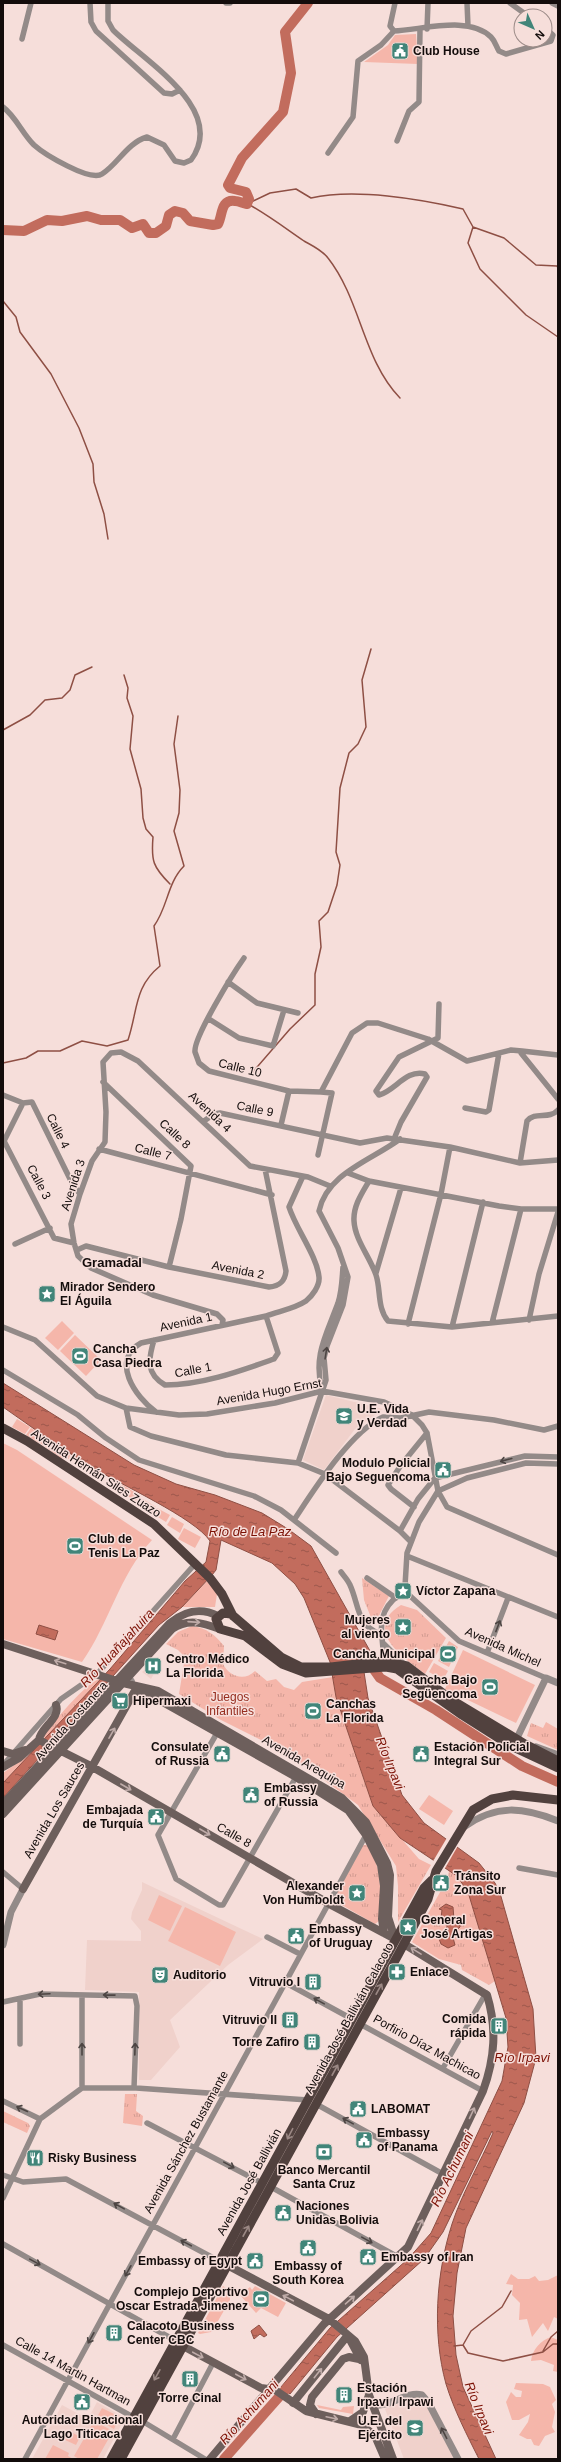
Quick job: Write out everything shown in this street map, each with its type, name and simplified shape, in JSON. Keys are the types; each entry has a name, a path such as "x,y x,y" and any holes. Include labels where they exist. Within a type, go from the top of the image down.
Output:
{"main road":[{"name":"Avenida Hernán Siles Zuazo","path":"3,1428 27,1441 146,1518 210,1578 222,1594 233,1616"},
{"path":"222,1594 216,1624 223,1630 245,1636 282,1664 296,1671 312,1674 383,1663 407,1666 452,1700 525,1744 558,1761"},
{"name":"Avenida Costanera","path":"3,1804 165,1628 184,1612 198,1611 219,1615"},
{"path":"219,1615 227,1613 233,1616 285,1660 307,1668 332,1670"},
{"path":"223,1630 233,1624 233,1616"},
{"name":"Avenida Costanera","path":"117,1680 133,1671 172,1629 181,1624 198,1622 223,1630"},
{"path":"3,1644 100,1674"},
{"path":"383,1663 404,1672 455,1710 511,1746 558,1768"},
{"path":"133,1671 135,1686"},
{"name":"Avenida Arequipa","path":"100,1674 135,1686 158,1691 218,1730 297,1775 341,1805 369,1833 383,1852 390,1875 388,1917 395,1939"},
{"name":"Avenida Los Sauces","path":"23,1889 92,1767 135,1686"},
{"path":"3,1766 15,1761 27,1750 41,1741 41,1734 56,1712 56,1705"},
{"name":"Calle 8","path":"41,1741 92,1767 328,1903 395,1939"},
{"name":"Avenida Costanera","path":"3,1814 56,1748"},
{"path":"3,1751 13,1754 27,1750"},
{"path":"434,1875 468,1816 477,1806 492,1799 513,1795 558,1800"},
{"name":"Avenida Arequipa","path":"369,1833 383,1876 384,1933"},
{"name":"Avenida José Ballivián Calacoto","path":"312,2102 356,2021 395,1939 424,1888 434,1875"},
{"name":"Avenida José Ballivián Calacoto","path":"339,2042 356,2021 404,1944 428,1900 434,1875"},
{"path":"210,2459 334,2320 398,2257 413,2239 483,2091 492,2067 494,2050 493,2022 486,1993 395,1939"},
{"name":"Avenida José Ballivián","path":"121,2459 223,2263 312,2102 339,2042"},
{"path":"223,2263 334,2320 359,2346 364,2357 362,2362 369,2395 374,2405 392,2459"},
{"path":"290,2400 346,2334"},
{"path":"180,2344 261,2388 272,2390 290,2400 301,2409 362,2425 372,2433 385,2459"},
{"name":"Avenida José Ballivián","path":"110,2459 133,2417 180,2344"},
{"path":"316,2414 310,2405 312,2397 342,2359 349,2357 362,2362"},
{"path":"350,2421 363,2412 369,2395"}],"street":[{"path":"22,39 31,3"},
{"path":"90,3 91,22 96,31 164,93 172,94 180,90"},
{"path":"3,107 28,139 43,152 88,175 97,176 105,172 135,143 147,137 164,145 175,161 184,163 190,160 200,133 200,125 191,102 180,90 112,30 108,21 108,3"},
{"path":"394,31 390,26 395,3"},
{"path":"398,141 409,111 419,102 423,29 428,3"},
{"path":"467,3 468,26"},
{"path":"552,3 558,6"},
{"path":"328,153 353,118 358,61 381,45 394,31 451,25 468,26 486,33 492,38 499,51 506,54 526,48"},
{"name":"Calle 10","path":"244,958 228,982 194,1048 197,1060 202,1067 210,1071 245,1082 289,1091"},
{"path":"228,982 257,1002 298,1013"},
{"path":"298,1462 322,1391 318,1355 341,1291 343,1266 338,1248 319,1211 322,1198 330,1186 397,1139 401,1122 427,1077 425,1074 420,1074 402,1080 381,1095 376,1093 377,1089 398,1058 412,1049 434,1042 439,1034 439,1004"},
{"path":"209,1019 239,1038 273,1046 284,1010"},
{"path":"321,1092 342,1049 359,1026 367,1023 378,1022 434,1042 467,1062 487,1058 499,1052 522,1051 558,1055"},
{"path":"522,1051 522,1056 542,1076 558,1099"},
{"name":"Avenida 4","path":"103,1082 102,1068 104,1059 116,1052 128,1054 204,1121 250,1166 303,1176 330,1186"},
{"path":"465,1108 486,1112 489,1110 499,1052"},
{"name":"Avenida 3","path":"77,1250 74,1243 71,1224 92,1161 105,1142 106,1131 103,1082"},
{"name":"Calle 8","path":"103,1082 191,1166 191,1173"},
{"path":"280,1125 289,1091 332,1093 318,1155"},
{"name":"Calle 4","path":"3,1095 23,1103 32,1102 73,1185 80,1194"},
{"path":"4,1141 23,1103"},
{"path":"520,1163 527,1121 537,1115 550,1116 558,1110"},
{"name":"Calle 9","path":"204,1121 214,1114 220,1113 360,1143 397,1139 450,1146 520,1163 558,1160"},
{"name":"Calle 3","path":"4,1141 54,1238 62,1242 74,1243"},
{"path":"408,1324 441,1194 450,1146"},
{"name":"Calle 7","path":"99,1149 272,1195"},
{"name":"Avenida 2","path":"77,1250 86,1246 169,1267 269,1287 279,1285 285,1277 286,1271 272,1195 265,1169"},
{"path":"169,1267 191,1173"},
{"path":"348,1173 369,1181 401,1188 521,1209 558,1209"},
{"path":"222,1325 284,1311 307,1300 318,1285 319,1278 316,1267 289,1207 303,1176"},
{"path":"369,1181 357,1203 354,1221 359,1239 376,1273 380,1291 382,1314 388,1321 408,1324 452,1326 529,1320 558,1316"},
{"path":"376,1273 401,1188"},
{"path":"452,1326 483,1202"},
{"path":"492,1323 521,1209"},
{"path":"529,1320 539,1274 558,1212"},
{"path":"15,1244 50,1228"},
{"name":"Avenida 1","path":"77,1250 78,1256 91,1268 153,1295 221,1316 222,1325 154,1340 135,1346 126,1359 131,1381 137,1396 156,1413"},
{"name":"Calle 1","path":"154,1340 149,1367 153,1376 165,1385 188,1384 274,1359 278,1352 266,1316"},
{"name":"Avenida Hugo Ernst","path":"3,1327 35,1340 97,1396 126,1408 179,1415 207,1414 263,1405 322,1391 384,1402 412,1415 427,1433 435,1468 435,1478 442,1502 450,1509 558,1555"},
{"path":"3,1370 78,1415 106,1438 139,1460 254,1496 294,1520 336,1553"},
{"path":"126,1408 130,1427 151,1436 226,1455 298,1462 325,1474 406,1537"},
{"path":"294,1520 325,1474 354,1440 379,1419 387,1416 402,1418 420,1412 446,1413 544,1430 558,1426"},
{"path":"414,1507 388,1485 401,1464 427,1433"},
{"path":"525,1456 526,1462"},
{"path":"366,1578 398,1596 405,1596 408,1594 409,1589 405,1586 407,1556 406,1537 414,1507 435,1478 525,1456 558,1457"},
{"path":"406,1537 438,1491 467,1478 526,1462 558,1464"},
{"path":"407,1556 558,1617"},
{"path":"3,1766 56,1705 69,1693 100,1674 197,1566"},
{"path":"341,1572 351,1585 355,1604 367,1627 380,1634"},
{"path":"383,1663 382,1640 380,1634 383,1615 398,1596 398,1588 405,1586"},
{"name":"Avenida Michel","path":"408,1594 459,1641 558,1683"},
{"path":"487,1654 508,1598"},
{"path":"382,1640 390,1651 407,1666"},
{"path":"455,1710 512,1742 517,1738 546,1678"},
{"path":"218,1730 171,1813 159,1838 175,1876 180,1883 219,1905 223,1905 297,1775"},
{"path":"525,1744 532,1744 558,1754"},
{"path":"477,1806 478,1812 484,1814"},
{"path":"457,1834 484,1814 513,1809 524,1810 558,1821"},
{"name":"Avenida Sánchez Bustamante","path":"25,2459 286,1983 328,1903 369,1833"},
{"path":"519,1868 558,1875"},
{"path":"3,1872 23,1889"},
{"name":"Avenida Los Sauces","path":"3,1945 11,1912 23,1889"},
{"path":"416,1910 418,1911 405,1932 405,1930 416,1910"},
{"path":"267,1937 300,1954"},
{"name":"Porfirio Díaz Machicao","path":"286,1983 483,2091"},
{"path":"443,2068 486,1993"},
{"path":"3,2002 40,1994 135,1996 137,2006 134,2088"},
{"path":"82,1995 82,2088"},
{"path":"20,1999 20,2044"},
{"path":"3,2198 40,2119 82,2088 134,2088 225,2093 312,2102 444,2174"},
{"path":"3,2101 40,2119"},
{"path":"147,2122 196,2146 398,2257"},
{"path":"3,2174 23,2182 35,2183 66,2178 223,2263"},
{"path":"3,2244 180,2344"},
{"name":"Calle 14 Martin Hartman","path":"3,2346 133,2417"},
{"path":"172,2440 213,2363"},
{"path":"374,2405 382,2406 414,2395 422,2395 428,2402 458,2459"},
{"path":"142,2421 205,2459"}],"shaded area":[{"path":"326,1395 383,1409 355,1429 324,1470 303,1460"},
{"name":"Centro Médico La Florida","path":"157,1658 161,1661 151,1679 142,1672"},
{"path":"142,1882 263,1939 228,1965 170,2020 180,2047 151,2080 139,2080 139,1992 85,1990 87,1940 141,1941 141,1931 131,1919 132,1912 142,1890"},
{"name":"U.E. del Ejército","path":"416,2397 422,2398 427,2405 454,2459 404,2459 385,2409"},
{"path":"97,2402 125,2418 103,2459 32,2459 62,2405 88,2419"}],"green space":[{"path":"416,34 418,64 364,62 388,45 395,35"},
{"name":"Cancha Casa Piedra","path":"62,1321 74,1333 58,1350 45,1338"},
{"name":"Cancha Casa Piedra","path":"75,1335 101,1360 86,1376 60,1351"},
{"path":"17,1419 30,1427 25,1434 12,1427"},
{"path":"31,1428 44,1436 39,1443 26,1435"},
{"path":"44,1436 70,1455 69,1459 61,1458 40,1443"},
{"name":"Club de Tenis La Paz","path":"3,1443 17,1450 152,1540 131,1568 100,1632 82,1662 3,1639"},
{"path":"123,1485 139,1495 136,1501 113,1488"},
{"path":"143,1499 156,1507 152,1514 139,1506"},
{"path":"157,1508 170,1515 166,1522 153,1514"},
{"path":"172,1517 184,1524 180,1533 167,1525"},
{"path":"184,1528 201,1537 195,1548 178,1539"},
{"path":"362,1578 389,1596 374,1625 364,1600"},
{"path":"207,1581 217,1594 215,1607 182,1607"},
{"path":"401,1605 417,1610 446,1638 425,1674 398,1652 390,1643 386,1634 385,1624 390,1615"},
{"name":"Juegos Infantiles","path":"192,1626 206,1630 221,1642 224,1646 223,1664 229,1672 237,1676 246,1676 255,1671 267,1681 276,1679 284,1687 294,1690 302,1682 333,1677 336,1697 373,1806 419,1859 431,1865 398,1922 398,1886 396,1866 358,1805 289,1754 221,1720 179,1694 185,1657 178,1650 166,1644 178,1632"},
{"name":"Cancha Municipal","path":"449,1641 458,1647 449,1667 438,1661"},
{"name":"Cancha Bajo Següencoma","path":"463,1650 535,1685 516,1723 445,1689"},
{"path":"434,1663 448,1671 443,1680 429,1672"},
{"path":"100,1679 45,1739 43,1736 70,1704 87,1687"},
{"path":"546,1722 558,1729 558,1750 527,1736 531,1723 543,1728"},
{"path":"28,1757 3,1783 3,1773"},
{"path":"429,1795 453,1811 444,1825 419,1809"},
{"path":"363,1845 367,1845 379,1873 379,1921 375,1924 333,1900"},
{"path":"449,1870 459,1879 467,1891 479,1921 495,1981 489,1985 462,1970 461,1965 439,1959 412,1942 448,1878"},
{"path":"159,1895 182,1906 170,1931 148,1920"},
{"path":"185,1907 236,1932 220,1966 168,1941"},
{"path":"125,2094 137,2094 136,2111 143,2116 142,2126 123,2123"},
{"path":"3,2111 28,2123 30,2126 27,2133 3,2122"},
{"path":"511,2274 518,2279 529,2279 535,2276 539,2281 548,2280 558,2275 558,2319 554,2317 548,2331 543,2323 532,2337 527,2319 519,2320 520,2303 512,2295 513,2285 506,2284"},
{"path":"223,2286 230,2291 230,2300 211,2332 198,2333"},
{"name":"Complejo Deportivo Oscar Estrada Jimenez","path":"255,2286 286,2303 278,2317 261,2308 256,2313 240,2295 250,2287 252,2290"},
{"path":"551,2337 558,2340 558,2372 553,2371 554,2365 541,2360 531,2361 533,2353 538,2346 544,2340"},
{"path":"516,2383 543,2384 550,2387 556,2400 552,2404 555,2412 552,2427 555,2432 545,2436 539,2446 534,2445 531,2439 527,2439 519,2435 528,2422 530,2414 519,2420 512,2420 506,2402 511,2392 516,2397 521,2397 522,2391 514,2389"},
{"path":"317,2405 341,2410 343,2407 354,2406 353,2414 319,2408"},
{"path":"102,2408 120,2417 114,2429 96,2419"},
{"path":"94,2421 113,2431 97,2459 79,2459 74,2456"},
{"path":"68,2430 80,2437 76,2445 63,2439"},
{"path":"53,2445 69,2453 68,2456 73,2459 45,2459"}],"water":[{"path":"3,1383 134,1465 176,1484 215,1495 262,1513 288,1529 311,1546 374,1658 362,1659 368,1698 402,1795 424,1823 479,1863 495,1883 500,1893 533,2009 536,2058 524,2103 466,2228 457,2273 453,2316 456,2355 463,2387 496,2459 479,2459 465,2432 446,2384 439,2345 438,2324 439,2283 442,2263 452,2224 466,2189 493,2133 492,2131 443,2232 424,2259 337,2337 290,2394 281,2387 330,2328 408,2259 431,2233 502,2081 508,2047 506,2018 468,1892 457,1876 400,1838 373,1806 336,1697 330,1662 304,1598 295,1584 272,1563 221,1540 216,1570 212,1575 182,1607 159,1625 3,1798 3,1783 110,1669 185,1581 206,1562 210,1541 202,1532 189,1522 80,1460 3,1407"},
{"path":"39,1625 58,1631 55,1640 36,1634"},
{"path":"446,1904 453,1907 454,1920 460,1924 460,1927 452,1934 455,1945 448,1948 441,1944 438,1936 447,1927 447,1922 441,1918 442,1910 439,1909"},
{"path":"259,2325 267,2335 264,2337 260,2334 254,2339 251,2331"}],"pier":[{"path":"448,1836 459,1844 444,1870 432,1863"}],"waterway":[{"path":"3,230 24,231 47,220 62,221 87,216 101,220 120,220 132,228 143,224 149,233 156,233 166,226 169,215 175,211 183,213 190,221 213,225 218,224 224,205 227,202 236,201 247,204 249,199 246,192 230,188 228,185 242,158 283,112 291,73 285,32 308,3"},
{"path":"247,204 270,193 296,189 311,198 328,195 367,194 408,198 463,209 473,227 468,243 480,269 526,315 558,337"},
{"path":"248,204 317,248 328,258 348,292 378,366 388,383 400,398"},
{"path":"473,227 504,238 536,265 557,266 558,268"},
{"path":"3,301 16,317 20,332 51,374 79,428 93,464 94,482 104,514 108,539"},
{"path":"252,1073 290,1029 315,1005 315,974 321,947 319,921 328,912 337,885 340,865 336,852 340,788 349,753 358,744 366,727 362,680 371,649"},
{"path":"3,730 30,715 45,700 62,698 70,690 75,675 92,667"},
{"path":"124,675 128,688 127,698 133,716 130,749 141,789 143,818 146,829 153,837 152,852 154,863 160,873 170,884"},
{"path":"3,1063 26,1058 38,1051 60,1051 82,1041 107,1046 128,1040 141,991 145,982 160,966 154,926 159,919 174,880 184,866 174,831 179,813 180,790 174,744 178,716"},
{"path":"368,1661 380,1678 436,1710 522,1766 558,1782"},
{"path":"463,2345 471,2331 502,2307 511,2291"},
{"path":"543,2351 551,2337 558,2331"},
{"path":"454,2346 463,2345 468,2353 503,2361 543,2352 553,2344 558,2344"},
{"name":"Río Achumani","path":"224,2459 294,2380"}],"place":[{"name":"Club House","path":"400,51"},
{"name":"Mirador Sendero El Águila","path":"47,1294"},
{"name":"Cancha Casa Piedra","path":"80,1356"},
{"name":"U.E. Vida y Verdad","path":"344,1416"},
{"name":"Modulo Policial Bajo Seguencoma","path":"443,1470"},
{"name":"Club de Tenis La Paz","path":"75,1546"},
{"name":"Víctor Zapana","path":"403,1591"},
{"name":"Mujeres al viento","path":"403,1627"},
{"name":"Cancha Municipal","path":"448,1654"},
{"name":"Centro Médico La Florida","path":"153,1666"},
{"name":"Cancha Bajo Següencoma","path":"490,1687"},
{"name":"Hipermaxi","path":"120,1701"},
{"name":"Canchas La Florida","path":"313,1711"},
{"name":"Consulate of Russia","path":"222,1754"},
{"name":"Estación Policial Integral Sur","path":"421,1754"},
{"name":"Embassy of Russia","path":"251,1795"},
{"name":"Embajada de Turquía","path":"156,1817"},
{"name":"Tránsito Zona Sur","path":"441,1883"},
{"name":"Alexander Von Humboldt","path":"357,1893"},
{"name":"General José Artigas","path":"408,1927"},
{"name":"Embassy of Uruguay","path":"296,1936"},
{"name":"Enlace","path":"397,1972"},
{"name":"Auditorio","path":"160,1975"},
{"name":"Vitruvio I","path":"313,1982"},
{"name":"Vitruvio II","path":"290,2020"},
{"name":"Comida rápida","path":"499,2026"},
{"name":"Torre Zafiro","path":"312,2042"},
{"name":"LABOMAT","path":"358,2109"},
{"name":"Embassy of Panama","path":"364,2140"},
{"name":"Banco Mercantil Santa Cruz","path":"324,2152"},
{"name":"Risky Business","path":"35,2158"},
{"name":"Naciones Unidas Bolivia","path":"283,2213"},
{"name":"Embassy of South Korea","path":"308,2248"},
{"name":"Embassy of Iran","path":"368,2257"},
{"name":"Embassy of Egypt","path":"255,2261"},
{"name":"Complejo Deportivo Oscar Estrada Jimenez","path":"261,2299"},
{"name":"Calacoto Business Center CBC","path":"114,2333"},
{"name":"Torre Cinal","path":"190,2379"},
{"name":"Estación Irpavi / Irpawi","path":"344,2395"},
{"name":"Autoridad Binacional Lago Titicaca","path":"82,2402"},
{"name":"U.E. del Ejército","path":"415,2428"}],"district":[{"name":"Gramadal","path":"112,1262"}],"water label":[{"name":"Río de La Paz","path":"250,1531"},
{"name":"Río Huañajahuira","path":"117,1648"},
{"name":"Río Irpavi","path":"390,1763"},
{"name":"Río Irpavi","path":"522,2057"},
{"name":"Río Irpavi","path":"479,2408"}]}
